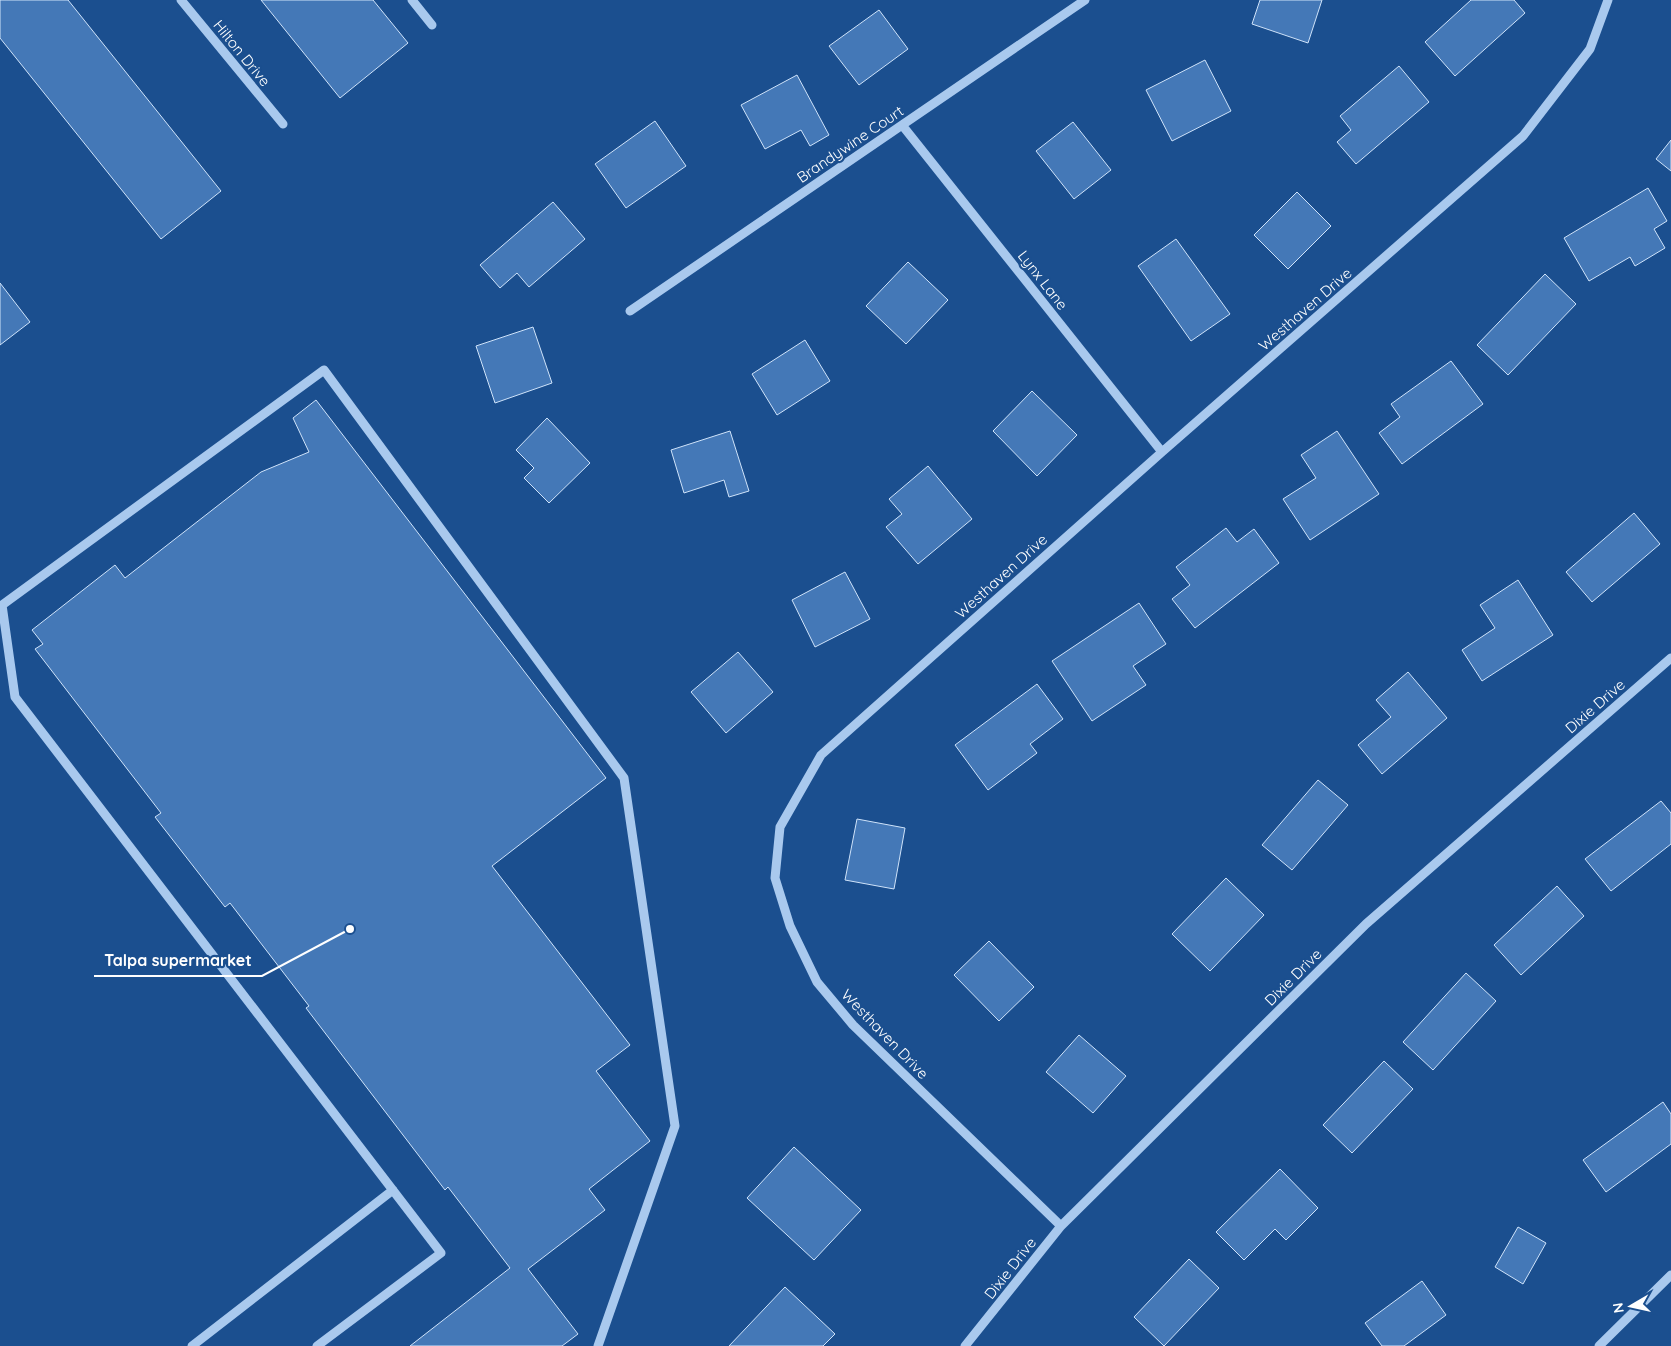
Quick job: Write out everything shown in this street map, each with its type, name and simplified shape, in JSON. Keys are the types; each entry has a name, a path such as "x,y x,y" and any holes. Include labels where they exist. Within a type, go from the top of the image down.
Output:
{"street":[{"name":"Hilton Drive","path":"181,0 283,124"},
{"path":"412,0 432,25"},
{"name":"Brandywine Court","path":"630,311 1084,0"},
{"name":"Westhaven Drive","path":"1061,1226 853,1025 817,982 790,926 775,878 780,828 821,755 1162,452 1523,136 1590,49 1608,0"},
{"name":"Lynx Lane","path":"902,125 1162,452"},
{"path":"317,1346 441,1252 15,697 2,605 324,370 624,778 676,1126 598,1346"},
{"name":"Dixie Drive","path":"965,1346 1061,1226 1366,924 1671,658"},
{"path":"192,1346 394,1190"},
{"path":"1599,1346 1671,1275"}],"building":[{"path":"0,0 68,0 221,191 161,239 0,38"},
{"path":"261,0 373,0 408,43 340,98"},
{"path":"1260,0 1322,0 1308,43 1252,24"},
{"path":"1471,0 1514,0 1525,13 1455,76 1425,42"},
{"path":"879,10 908,49 859,85 829,46"},
{"path":"1205,60 1231,111 1172,141 1146,90"},
{"path":"1399,66 1429,102 1356,164 1337,142 1351,130 1340,116"},
{"path":"797,75 829,135 810,146 801,130 765,149 741,105"},
{"path":"655,121 686,166 626,208 595,164"},
{"path":"1073,122 1111,170 1074,199 1036,151"},
{"path":"1671,140 1671,171 1656,159"},
{"path":"1648,188 1667,221 1654,229 1665,248 1635,266 1630,257 1589,281 1564,238"},
{"path":"1297,192 1331,226 1288,269 1254,235"},
{"path":"553,202 585,239 529,287 517,273 500,288 480,265"},
{"path":"1176,239 1230,314 1191,341 1138,266"},
{"path":"908,262 948,300 906,344 866,306"},
{"path":"1545,274 1576,304 1508,375 1477,345"},
{"path":"0,283 30,322 0,345"},
{"path":"533,327 552,383 495,403 476,346"},
{"path":"805,340 830,381 777,415 752,374"},
{"path":"1451,361 1483,404 1402,464 1379,433 1400,417 1391,404"},
{"path":"1032,391 1077,435 1037,476 993,431"},
{"path":"316,400 606,778 492,866 630,1045 596,1071 650,1141 589,1189 605,1210 528,1269 578,1334 562,1346 410,1346 510,1268 448,1187 445,1190 306,1008 309,1006 230,903 225,907 155,817 161,813 35,649 43,644 32,630 115,565 125,578 261,472 309,452 293,418"},
{"path":"547,418 590,463 549,503 524,478 534,468 516,450"},
{"path":"730,431 749,491 729,497 724,480 684,493 671,450"},
{"path":"1337,431 1379,494 1310,540 1283,499 1316,478 1301,455"},
{"path":"928,466 972,519 918,564 886,527 902,514 889,499"},
{"path":"1634,513 1660,544 1592,602 1566,572"},
{"path":"1226,528 1237,542 1254,529 1279,563 1195,628 1172,599 1190,585 1176,567"},
{"path":"845,572 870,619 815,647 792,600"},
{"path":"1518,580 1553,635 1482,681 1462,650 1495,628 1480,605"},
{"path":"1139,603 1166,644 1133,666 1146,685 1092,721 1052,661"},
{"path":"738,652 773,692 726,733 691,692"},
{"path":"1408,672 1447,718 1382,774 1358,745 1391,717 1376,700"},
{"path":"1037,684 1063,719 1030,744 1037,753 988,790 955,745"},
{"path":"1318,780 1348,805 1292,870 1262,845"},
{"path":"1661,801 1671,813 1671,844 1611,891 1585,859"},
{"path":"857,819 905,828 894,889 845,880"},
{"path":"1226,878 1264,915 1210,971 1172,934"},
{"path":"1557,886 1584,916 1521,975 1494,945"},
{"path":"989,941 1034,987 999,1021 954,975"},
{"path":"1466,973 1496,1001 1433,1070 1403,1042"},
{"path":"1079,1035 1126,1076 1093,1113 1046,1072"},
{"path":"1384,1061 1413,1089 1352,1153 1323,1125"},
{"path":"1663,1102 1671,1114 1671,1144 1606,1192 1583,1160"},
{"path":"794,1147 861,1210 814,1260 747,1198"},
{"path":"1280,1169 1318,1208 1286,1240 1275,1229 1244,1260 1216,1232"},
{"path":"1518,1227 1546,1243 1523,1284 1495,1267"},
{"path":"1189,1259 1219,1288 1164,1346 1134,1317"},
{"path":"1422,1281 1446,1315 1404,1346 1382,1346 1365,1323"},
{"path":"785,1287 835,1334 823,1346 729,1346"}],"place":[{"name":"Talpa supermarket","path":"350,929"}]}
